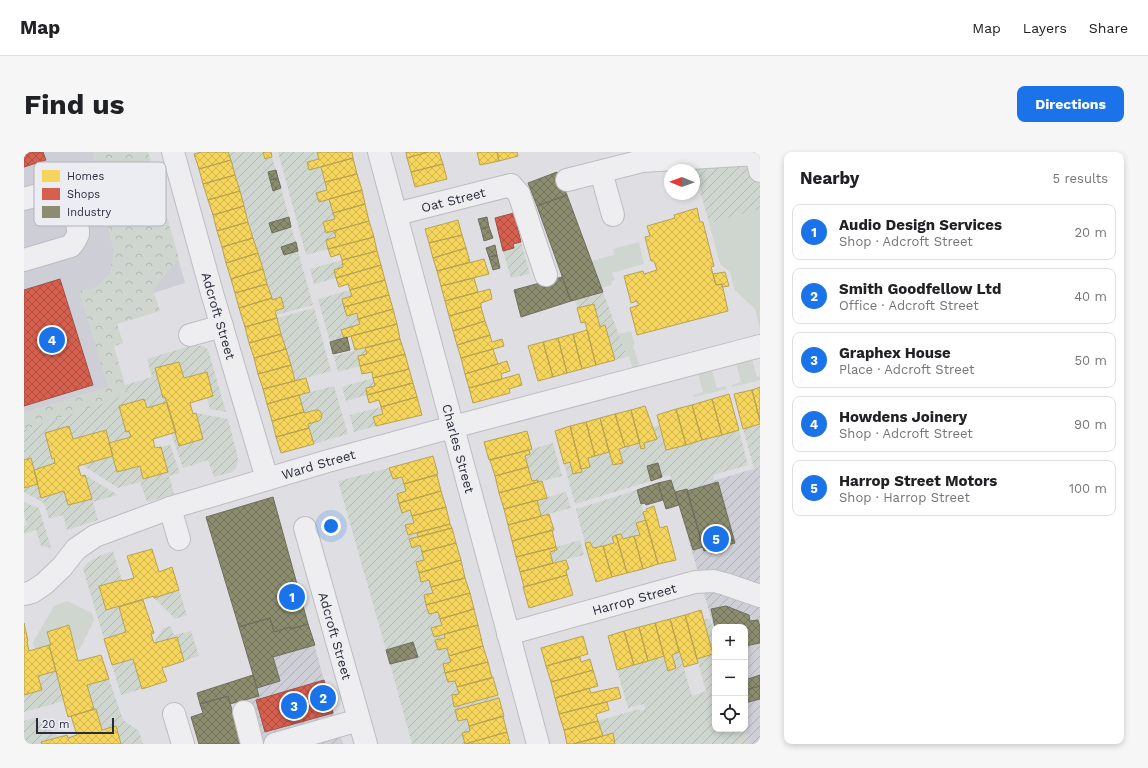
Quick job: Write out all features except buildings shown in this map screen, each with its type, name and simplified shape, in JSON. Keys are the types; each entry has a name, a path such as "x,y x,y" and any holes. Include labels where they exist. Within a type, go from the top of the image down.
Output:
{"street":[{"name":"Adcroft Street","path":"173,152 267,479"},
{"name":"Charles Street","path":"379,152 538,744"},
{"path":"700,164 758,159"},
{"path":"567,180 642,162 664,166"},
{"path":"601,172 613,215"},
{"name":"Oat Street","path":"396,214 511,185 519,194 546,276"},
{"path":"24,199 34,196"},
{"path":"24,260 72,246 78,236 77,226"},
{"path":"190,335 222,326"},
{"name":"Ward Street","path":"24,594 32,592 44,584 62,567 76,549 95,536 170,508 453,427 760,346"},
{"path":"170,508 179,539"},
{"name":"Adcroft Street","path":"305,528 366,744"},
{"name":"Harrop Street","path":"508,634 696,582 714,581 760,596"},
{"path":"244,712 252,744"},
{"path":"174,714 183,744"},
{"path":"275,744 359,720"}],"shaded area":[{"path":"24,152 148,152 151,162 34,162 34,226 166,226 166,216 185,283 99,311 123,389 24,420"},
{"path":"760,467 760,744 748,744 746,732 748,732 748,624 713,624 675,492"},
{"path":"304,608 343,744 246,744 235,704 253,675 239,627"}],"green space":[{"path":"93,152 148,152 151,162 94,162"},
{"path":"228,152 263,152 265,159 272,157 276,170 268,172 273,191 281,188 289,217 269,223 272,233 291,227 296,242 281,247 284,255 298,251 313,305 276,315 275,311 284,308 281,297 272,300"},
{"path":"278,152 317,152 319,159 307,163 309,170 321,167 327,190 317,193 329,199 335,219 323,222 326,233 334,231 336,237 328,249 306,255"},
{"path":"756,154 760,171 760,209 709,223 700,190 700,164 693,164 691,158"},
{"path":"760,209 760,330 755,309 734,289 730,272 720,264 709,223"},
{"path":"166,214 179,258 153,290 160,311 117,324 123,343 114,346 128,395 24,430 24,412 108,387 79,291 94,288 109,274 114,253 108,226 166,226"},
{"path":"521,242 530,274 511,278 503,251 513,244"},
{"path":"639,242 644,264 612,273 615,280 611,282 612,285 601,288 591,261 614,255 613,249"},
{"path":"342,260 343,267 336,278 314,284 310,269"},
{"path":"350,290 352,296 342,299 344,307 357,313 360,324 342,330 344,338 330,342 318,299"},
{"path":"603,292 627,357 615,360 605,326 600,327 594,304 577,308 575,300"},
{"path":"314,308 331,371 295,381 277,318"},
{"path":"631,331 635,345 633,345 640,368 633,370 629,356 627,357 618,334"},
{"path":"193,345 203,346 208,349 226,412 210,409 207,398 213,396 207,372 184,378 178,362 155,369 163,397 165,397 167,402 147,408 144,399 119,406 126,432 129,431 131,437 109,443 106,430 73,439 69,426 45,434 52,459 54,458 55,463 34,470 31,458 24,460 24,430 128,395 125,385 152,377 147,359"},
{"path":"365,348 367,354 358,356 360,366 338,372 334,356"},
{"path":"752,359 757,377 760,376 760,380 732,387 732,385 741,382 736,363"},
{"path":"712,370 717,388 726,386 727,389 694,397 693,395 703,392 698,374"},
{"path":"373,378 375,386 366,388 367,395 346,401 342,387"},
{"path":"334,386 348,434 314,444 308,424 319,421 322,416 318,410 304,413 299,395"},
{"path":"381,407 383,414 374,417 376,426 354,432 350,415"},
{"path":"196,413 228,419 238,462 236,468 232,472 214,477 208,460 183,468 171,433 176,432 203,439"},
{"path":"760,424 760,467 754,469 743,429"},
{"path":"659,425 666,450 739,430 748,465 713,475 714,480 675,492 670,475 662,477 658,463 647,467 651,481 575,504 564,464 570,462 573,474 582,472 581,469 590,467 588,458 609,452 613,465 622,463 619,449 657,439 653,427"},
{"path":"553,443 562,476 538,482 537,480 532,481 525,456 530,454 529,450"},
{"path":"170,444 180,473 169,476 174,494 147,502 140,482 118,488 82,465 113,456 117,472 140,466 143,478 167,472 161,447"},
{"path":"389,468 393,479 402,477 406,491 397,494 402,512 410,510 414,523 405,525 408,535 417,533 418,537 409,539 412,547 420,545 424,560 416,563 421,582 429,580 433,593 426,605 429,614 438,612 442,625 432,628 444,634 445,638 435,640 438,650 447,648 451,662 443,665 448,682 455,681 459,694 452,696 454,706 498,695 499,698 455,710 458,721 467,719 470,731 462,733 465,744 412,744 390,664 417,657 413,642 386,650 338,481"},
{"path":"85,475 118,495 93,502 98,520 67,530 63,515 49,519 44,503 24,492 24,488 38,484 42,498 64,491 68,505 92,499"},
{"path":"637,490 646,520 637,523 640,535 623,539 616,535 612,537 614,543 593,548 590,542 585,543 576,509"},
{"path":"566,492 571,508 541,516 537,500"},
{"path":"24,502 39,508 51,548 41,546 36,530 24,534 24,526 27,525 24,514"},
{"path":"580,540 584,555 553,563 550,552 557,550 556,547"},
{"path":"113,551 122,580 99,587 106,610 119,607 126,632 104,639 83,569 92,560"},
{"path":"179,590 187,615 175,619 154,598"},
{"path":"67,601 92,613 94,620 80,649 76,650 69,625 47,632 51,645 35,649 33,642 54,606"},
{"path":"710,618 712,626 712,650 704,620"},
{"path":"171,626 174,635 191,631 199,656 184,661 177,637 154,643 163,628"},
{"path":"679,652 692,696 706,691 697,659 712,654 712,732 746,732 750,744 615,744 613,734 603,736 598,721 639,709 640,711 645,709 644,704 628,708 617,670 664,656 669,671 676,668 672,655"},
{"path":"133,659 142,689 121,695 112,665"},
{"path":"56,671 64,701 24,712 24,695 42,690 38,676"},
{"path":"109,679 123,720 139,731 143,744 121,744 116,726 102,730 87,685"},
{"path":"35,718 59,737 42,742 42,744 24,744 24,721"}],"place":[{"name":"Howdens Joinery","path":"52,340"},
{"name":"Harrop Street Motors","path":"716,539"},
{"name":"Audio Design Services","path":"292,597"},
{"name":"Smith Goodfellow Ltd","path":"323,698"},
{"name":"Graphex House","path":"294,706"}]}
